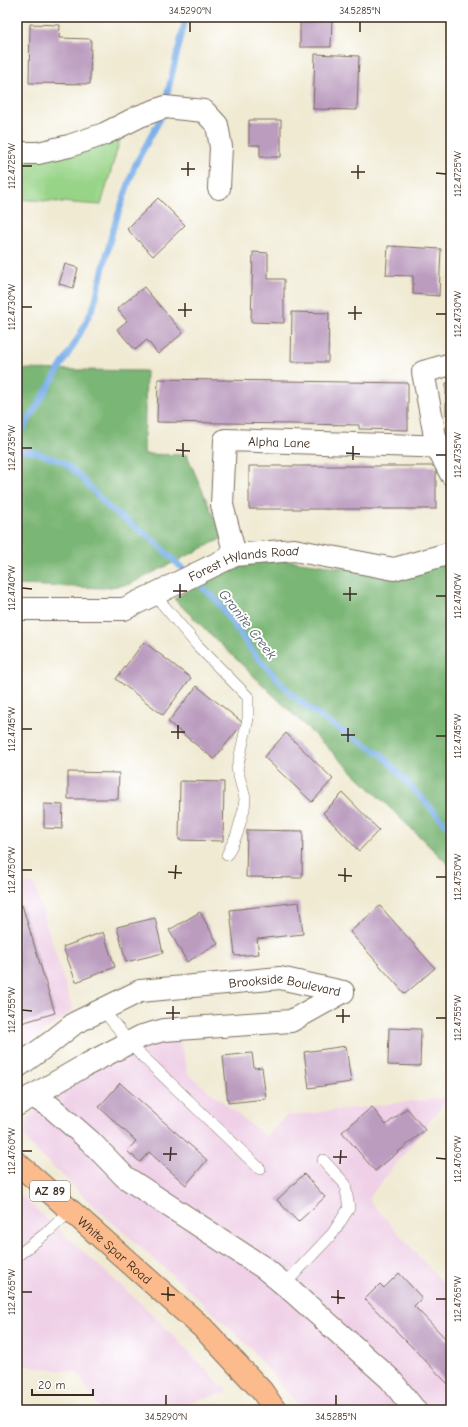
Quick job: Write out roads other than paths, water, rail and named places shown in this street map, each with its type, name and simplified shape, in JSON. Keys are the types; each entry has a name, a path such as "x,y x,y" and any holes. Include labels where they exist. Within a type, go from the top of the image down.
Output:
{"main road":[{"name":"White Spar Road","path":"17,1163 203,1328 262,1391 275,1410"}],"street":[{"path":"17,153 38,153 69,146 104,134 140,116 170,107 204,111 217,125 221,147 219,188"},
{"path":"451,364 423,372 451,474"},
{"name":"Alpha Lane","path":"235,556 222,505 225,440 444,447"},
{"name":"Forest Hylands Road","path":"17,609 124,609 235,556 294,550 394,569 451,553"},
{"name":"Brookside Boulevard","path":"17,1067 75,1023 140,991 280,978 343,992 292,1021 164,1030 142,1036 84,1066 25,1100"},
{"path":"25,1100 51,1107 90,1141 125,1178 264,1268 390,1379 415,1410"}],"lane":[{"path":"154,594 197,645 248,697 248,719 237,769 245,798 244,809 237,834 227,855"},
{"path":"102,1009 136,1050 260,1169"},
{"path":"284,1285 333,1233 349,1208 345,1184 323,1160"},
{"path":"17,1256 50,1230 71,1210"}],"waterway":[{"path":"165,103 186,17"},
{"path":"17,439 79,336 94,305 113,229 135,165 163,114"},
{"name":"Granite Creek","path":"17,450 35,452 63,462 78,474 109,508 152,539 187,573"},
{"name":"Granite Creek","path":"194,579 216,600 253,652 292,695 329,723 381,754 451,830"}]}
